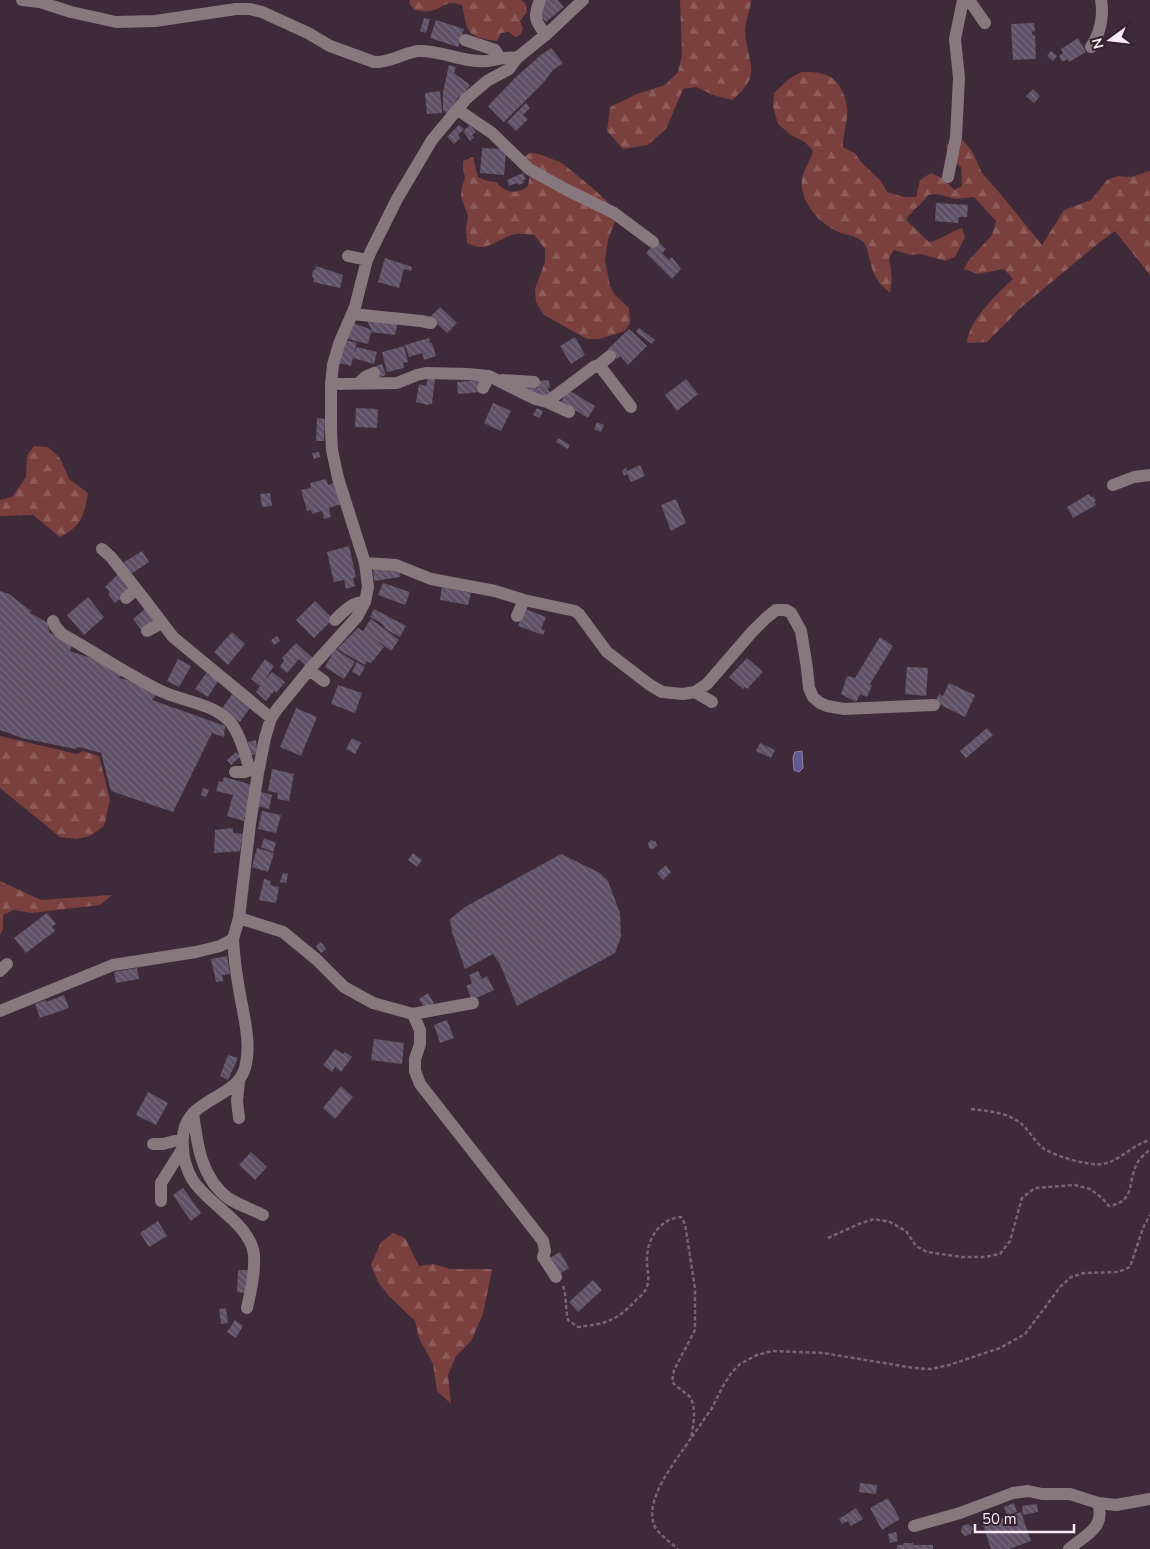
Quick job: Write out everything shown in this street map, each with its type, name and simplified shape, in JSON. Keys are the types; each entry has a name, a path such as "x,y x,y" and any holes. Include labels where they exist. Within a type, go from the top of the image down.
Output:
{"street":[{"path":"22,0 40,2 71,12 116,22 155,21 236,9 250,9 262,12 308,33 330,46 374,62 387,62 417,52 486,61 509,56 517,58"},
{"path":"540,0 536,16 538,26 547,34"},
{"path":"239,1118 237,1101 239,1081 245,1069 247,1054 245,1024 234,962 233,939 239,918 254,771 272,718 278,708 309,670 357,617 365,602 368,587 365,563 348,513 332,450 333,365 339,344 352,314 367,260 398,199 432,140 475,90 486,81 509,69 517,58 547,34 570,5 582,0"},
{"path":"948,177 956,137 959,78 955,39 963,0"},
{"path":"969,0 984,23"},
{"path":"1091,47 1099,30 1101,0"},
{"path":"540,17 547,34"},
{"path":"465,40 495,50 500,58"},
{"path":"458,110 492,133 529,169 614,213 653,242"},
{"path":"348,256 367,260"},
{"path":"352,314 431,323"},
{"path":"547,402 580,370 599,365 610,356"},
{"path":"599,365 631,407"},
{"path":"358,384 365,377 374,373"},
{"path":"332,384 397,383 417,374 426,373 534,382"},
{"path":"494,378 535,399 569,412"},
{"path":"484,388 494,378"},
{"path":"1113,485 1134,477 1150,475"},
{"path":"102,549 111,557 131,594 162,623 173,637 272,718"},
{"path":"365,563 396,565 431,579 574,611 579,614 607,652 662,692 683,694 694,692 707,684 766,618 776,610 786,610 791,613 801,631 808,668 809,688 813,697 820,703 844,710 934,706"},
{"path":"517,616 524,600"},
{"path":"335,620 358,602 365,602"},
{"path":"54,621 55,626 62,634 134,676 176,698 202,706 226,717 234,725 254,771"},
{"path":"147,631 162,623"},
{"path":"309,670 324,681"},
{"path":"694,692 712,702"},
{"path":"235,772 254,771"},
{"path":"239,918 283,932 316,958 344,988 373,1003 412,1014 473,1003"},
{"path":"0,1012 113,965 196,952 220,946 233,939"},
{"path":"412,1014 420,1030 420,1044 415,1059 415,1071 420,1084 543,1241 545,1251 543,1257 556,1277"},
{"path":"161,1201 161,1183 182,1143 186,1124 193,1113 208,1100 239,1081"},
{"path":"193,1113 199,1151 211,1180 228,1198 263,1215"},
{"path":"153,1144 182,1143"},
{"path":"182,1143 186,1167 193,1180 249,1239 254,1254 253,1283 246,1308"},
{"path":"914,1526 960,1513 1013,1493 1028,1491 1042,1494 1070,1494 1098,1503 1116,1505 1150,1500"},
{"path":"1069,1549 1096,1528 1101,1516 1098,1503"}],"path":[{"path":"971,1109 1004,1114 1018,1120 1043,1148 1065,1158 1085,1163 1103,1164 1115,1159 1140,1142 1150,1140"},
{"path":"828,1238 874,1219 890,1222 906,1231 916,1246 927,1252 962,1257 1000,1254 1010,1241 1022,1198 1034,1188 1075,1185 1090,1189 1109,1206 1119,1204 1128,1196 1137,1163 1150,1149"},
{"path":"678,1549 655,1527 652,1511 656,1495 712,1408 723,1386 740,1364 757,1355 772,1351 822,1354 890,1365 931,1369 1000,1348 1025,1334 1061,1286 1071,1276 1084,1273 1118,1272 1130,1267 1143,1228 1150,1215"},
{"path":"556,1277 566,1294 565,1308 568,1320 578,1327 599,1324 621,1315 646,1290 649,1281 647,1258 653,1235 657,1229 672,1218 681,1217 688,1235 696,1314 695,1330 674,1370 672,1382 689,1396 693,1404 691,1438"}],"green space":[{"path":"410,0 520,0 525,3 527,12 520,21 523,29 520,35 515,37 509,32 501,33 497,41 479,38 470,32 462,5 452,3 431,11 422,11 414,10 409,3"},
{"path":"680,0 751,0 745,31 751,68 748,83 732,100 713,95 696,87 683,89 666,129 648,145 623,149 607,131 610,107 637,94 665,85 678,72 682,55"},
{"path":"802,72 814,72 825,75 832,78 839,85 847,106 843,147 855,153 860,161 881,181 887,192 904,197 916,197 920,180 931,173 944,179 954,190 962,186 961,167 948,156 946,145 960,137 972,151 982,173 1042,245 1064,210 1091,200 1107,180 1118,176 1131,177 1150,171 1150,275 1115,231 1018,310 987,342 967,343 972,326 978,317 1013,279 1004,269 977,274 964,269 969,260 992,235 996,221 974,197 956,199 937,194 928,195 906,220 929,242 962,228 965,237 955,257 945,261 921,254 911,255 894,250 889,258 892,278 890,293 874,274 865,244 856,237 836,231 821,221 814,214 805,198 802,190 802,181 813,151 805,142 791,135 778,124 773,106 774,93 790,78"},
{"path":"530,153 539,154 562,163 607,201 615,221 608,240 605,260 610,286 615,295 629,308 630,323 625,331 599,339 587,339 544,315 536,302 535,289 545,262 545,249 534,235 511,235 493,244 481,247 467,243 466,228 468,216 461,196 465,178 463,161 473,157 478,177 496,182 504,189 515,192 528,186 530,175 524,157"},
{"path":"34,446 48,447 60,458 69,479 88,493 81,519 73,529 60,537 33,515 0,516 0,500 12,497 26,477 27,456"},
{"path":"0,736 77,754 83,751 99,756 110,800 104,826 90,836 76,839 60,837 0,788"},
{"path":"0,881 41,900 112,895 100,905 32,913 14,910 3,915 3,929 0,935"},
{"path":"393,1233 405,1238 419,1266 434,1264 449,1269 492,1269 483,1314 471,1341 456,1356 448,1375 451,1404 437,1391 433,1364 419,1338 415,1321 389,1296 378,1282 371,1265 381,1242"}],"shaded area":[{"path":"802,751 803,768 799,772 794,770 793,758 795,752"}],"building":[{"path":"541,0 558,0 564,7 546,22 539,14"},
{"path":"424,18 430,19 426,33 420,31"},
{"path":"436,20 464,29 458,47 430,38"},
{"path":"1034,23 1035,31 1032,32 1033,36 1035,35 1036,59 1013,60 1011,24"},
{"path":"1078,38 1086,52 1069,62 1067,59 1062,62 1059,56 1063,53 1061,49"},
{"path":"551,48 563,63 553,70 543,83 504,122 488,106 517,76"},
{"path":"1051,51 1057,56 1053,61 1047,56"},
{"path":"449,65 456,67 454,73 470,85 461,98 458,97 448,115 443,110 443,92"},
{"path":"1033,89 1040,96 1034,103 1026,96"},
{"path":"440,91 442,113 427,114 425,93"},
{"path":"526,103 530,108 523,115 528,119 516,131 507,122"},
{"path":"459,125 464,129 458,135 460,138 454,144 447,137"},
{"path":"470,125 476,132 472,135 474,138 470,141 463,131"},
{"path":"482,148 504,149 503,153 506,153 504,175 480,173"},
{"path":"523,173 526,179 523,180 524,183 509,186 507,180"},
{"path":"936,203 968,205 967,217 959,217 958,223 935,221"},
{"path":"657,241 666,249 662,253 669,260 672,257 681,269 672,279 646,253"},
{"path":"385,258 412,267 411,271 404,269 399,288 378,282"},
{"path":"316,266 343,275 340,288 313,282 313,270 315,270"},
{"path":"440,307 457,323 447,333 430,317"},
{"path":"368,317 398,321 395,335 371,332 368,344 348,339 353,323 372,330 368,323"},
{"path":"639,328 655,340 652,344 636,332"},
{"path":"629,329 647,346 628,365 620,356 617,359 607,350"},
{"path":"575,337 585,355 571,364 560,346"},
{"path":"429,338 436,356 424,360 422,353 409,357 405,345"},
{"path":"345,340 357,343 354,353 357,347 377,352 374,364 353,358 351,366 339,363"},
{"path":"404,346 408,362 403,363 404,368 387,372 382,352"},
{"path":"382,364 386,375 377,378 373,367"},
{"path":"428,377 435,378 432,404 428,405 416,402 419,384 426,386"},
{"path":"686,379 698,394 677,411 665,395"},
{"path":"481,380 482,392 458,394 457,382"},
{"path":"549,380 550,388 547,388 552,395 543,398 525,388 538,388 538,381"},
{"path":"568,390 595,406 588,418 561,402"},
{"path":"493,403 511,411 501,431 484,423"},
{"path":"356,408 378,409 377,428 355,427"},
{"path":"537,408 543,411 540,418 533,415"},
{"path":"317,418 325,419 324,441 316,441"},
{"path":"597,422 604,425 601,432 594,429"},
{"path":"558,438 570,445 568,449 556,442"},
{"path":"319,452 320,457 314,459 312,453"},
{"path":"640,465 645,476 631,482 627,474 624,476 622,470 626,468 627,471"},
{"path":"326,479 328,485 336,482 342,504 329,508 331,517 324,519 322,511 312,514 311,510 307,511 301,490 311,488 310,483"},
{"path":"270,493 272,506 262,507 260,494"},
{"path":"1089,494 1096,500 1094,502 1096,505 1073,518 1067,507"},
{"path":"676,499 686,523 671,531 661,505"},
{"path":"349,546 356,577 353,578 355,586 346,589 344,580 334,582 327,552"},
{"path":"142,551 149,562 131,574 123,563"},
{"path":"373,569 399,571 400,577 374,581"},
{"path":"117,575 131,590 115,603 108,594 110,592 105,587"},
{"path":"383,583 410,592 405,605 378,595"},
{"path":"442,587 471,593 468,605 440,600"},
{"path":"0,591 9,594 31,611 30,613 48,623 49,632 72,644 70,651 100,661 121,675 119,678 135,682 156,695 152,700 225,726 224,737 212,733 173,812 111,791 101,753 79,747 75,749 22,738 0,730"},
{"path":"88,597 104,617 84,635 67,615"},
{"path":"315,601 333,619 314,638 296,620"},
{"path":"145,609 155,623 143,632 133,619"},
{"path":"374,609 406,626 400,637 370,617"},
{"path":"525,609 546,617 541,629 545,630 543,635 518,626"},
{"path":"371,619 399,640 391,651 374,638 384,647 371,663 367,661 365,665 337,649 358,628 363,631"},
{"path":"232,632 245,644 228,665 214,652"},
{"path":"277,636 280,641 274,645 271,640"},
{"path":"880,637 893,646 870,684 872,686 867,697 860,694 856,702 841,694 847,676 855,678"},
{"path":"296,643 315,660 307,667 299,659 287,673 280,667 284,660 282,658"},
{"path":"335,649 355,662 344,679 325,667"},
{"path":"747,658 763,672 747,689 745,687 743,689 729,677"},
{"path":"178,659 191,666 179,687 167,681"},
{"path":"265,659 274,666 264,681 272,672 285,682 266,701 256,692 260,686 251,679"},
{"path":"357,662 365,667 360,676 352,672"},
{"path":"907,667 928,668 926,696 905,694"},
{"path":"206,673 218,681 208,697 195,689"},
{"path":"949,683 975,695 965,717 935,702 939,694 943,696"},
{"path":"338,685 362,693 355,713 331,704"},
{"path":"233,693 252,705 240,722 221,710"},
{"path":"296,708 317,717 301,756 280,747"},
{"path":"987,728 993,735 966,758 960,751"},
{"path":"352,738 361,743 355,754 346,749"},
{"path":"256,740 258,754 251,755 248,742"},
{"path":"760,743 775,750 771,758 756,751"},
{"path":"236,752 240,757 231,765 227,760"},
{"path":"272,769 294,774 289,801 277,799 278,793 268,791"},
{"path":"224,777 253,785 244,821 227,816 233,795 216,791 219,781 222,782"},
{"path":"203,788 209,790 206,797 201,795"},
{"path":"261,792 272,795 269,809 257,806"},
{"path":"262,811 281,815 276,833 258,829"},
{"path":"233,828 233,833 243,834 240,851 214,853 215,830"},
{"path":"264,838 276,843 273,852 261,847"},
{"path":"651,840 656,842 657,846 653,849 649,848 648,843"},
{"path":"257,848 274,853 268,872 252,867"},
{"path":"413,853 422,860 417,867 408,860"},
{"path":"561,854 600,873 608,881 620,913 621,937 615,953 517,1006 500,964 493,954 465,969 452,932 450,919 465,907"},
{"path":"666,865 671,872 663,880 657,873"},
{"path":"283,873 288,874 286,883 280,882"},
{"path":"264,879 271,881 270,885 279,887 276,903 259,900"},
{"path":"47,913 56,924 52,927 55,931 26,953 14,938"},
{"path":"321,942 326,949 321,953 316,946"},
{"path":"227,956 230,974 222,975 223,981 216,982 211,959"},
{"path":"137,968 139,979 116,983 114,972"},
{"path":"478,971 482,979 487,976 494,990 472,1000 466,986 472,983 469,975"},
{"path":"428,993 434,1003 425,1009 419,999"},
{"path":"64,995 69,1008 40,1018 35,1004"},
{"path":"447,1020 454,1038 440,1043 434,1025"},
{"path":"374,1039 404,1043 402,1064 371,1060"},
{"path":"335,1049 343,1054 345,1052 352,1057 341,1072 335,1067 332,1072 323,1065"},
{"path":"228,1055 238,1058 228,1080 220,1076"},
{"path":"341,1086 353,1097 335,1119 323,1108"},
{"path":"148,1092 168,1103 156,1125 136,1115"},
{"path":"251,1152 267,1167 255,1180 239,1165"},
{"path":"183,1188 201,1213 191,1221 173,1195"},
{"path":"158,1221 167,1236 149,1247 140,1233"},
{"path":"560,1252 569,1268 558,1275 548,1259"},
{"path":"238,1270 249,1270 248,1293 237,1292"},
{"path":"593,1280 602,1290 578,1312 569,1302"},
{"path":"226,1308 228,1323 221,1324 219,1309"},
{"path":"235,1320 243,1326 236,1338 227,1332"},
{"path":"860,1483 877,1485 876,1494 859,1492"},
{"path":"888,1498 900,1519 882,1530 870,1508"},
{"path":"1014,1503 1017,1512 1007,1515 1004,1507"},
{"path":"1037,1504 1038,1512 1023,1515 1022,1506"},
{"path":"856,1508 863,1519 851,1526 848,1521 842,1524 839,1519"},
{"path":"1021,1512 1031,1541 1009,1549 991,1549 983,1525"},
{"path":"968,1524 973,1528 971,1534 965,1536 961,1532 962,1526"},
{"path":"896,1532 898,1541 890,1543 888,1534"},
{"path":"903,1543 933,1545 933,1549 897,1549 897,1545 903,1545"}]}
